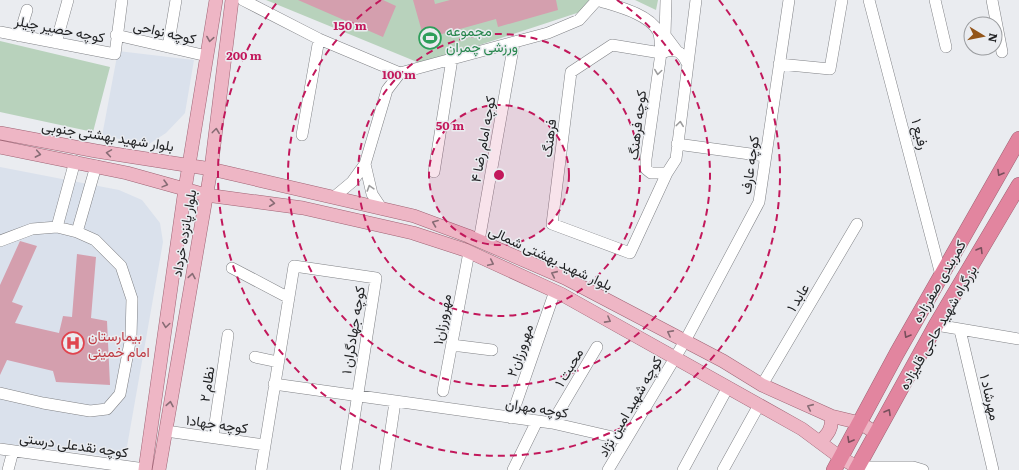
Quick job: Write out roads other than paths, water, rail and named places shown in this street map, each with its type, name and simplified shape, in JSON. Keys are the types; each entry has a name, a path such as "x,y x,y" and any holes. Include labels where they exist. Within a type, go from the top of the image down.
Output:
{"highway":[{"name":"کمربندی صفرزاده","path":"838,464 1019,139"},
{"name":"بزرگراه شهید حاجی قلیزاده","path":"857,468 936,326 1019,185"}],"main road":[{"name":"بلوار پانزده خرداد","path":"145,469 185,189 216,0"},
{"name":"بلوار پانزده خرداد","path":"159,470 211,169 232,0"},
{"name":"بلوار شهید بهشتی جنوبی","path":"0,133 211,169"},
{"path":"0,146 127,173 206,195"},
{"path":"127,173 131,156"},
{"name":"بلوار شهید بهشتی شمالی","path":"211,169 414,216 479,241 565,278 685,341 762,385 831,416 860,423 876,433"},
{"path":"255,201 251,198 249,192 251,186 257,180"},
{"name":"بلوار شهید بهشتی شمالی","path":"206,195 286,204 414,233 469,252 555,291 728,387 820,442 838,464 857,468"},
{"path":"820,442 828,435 832,424 831,416"}],"street":[{"path":"56,43 68,0"},
{"path":"116,35 122,0"},
{"path":"168,47 176,0"},
{"path":"243,0 319,39 400,73"},
{"path":"334,197 352,182 365,164 387,90 400,73 548,33 579,20 597,0 624,8 651,22 659,32 661,53 668,50 677,51 683,54 687,63"},
{"path":"666,0 665,35 677,51"},
{"path":"667,173 676,159 696,0"},
{"name":"کوچه عارف","path":"674,357 685,341 759,202 789,0"},
{"path":"779,64 830,69 842,0"},
{"name":"رفیع ۱","path":"869,0 942,275"},
{"path":"934,0 946,46"},
{"path":"992,0 995,16"},
{"path":"19,36 26,10"},
{"name":"کوچه حصیر چیلر","path":"0,32 115,54 116,35"},
{"name":"کوچه نواحی","path":"116,35 207,56"},
{"path":"302,135 319,39"},
{"name":"کوچه امام رضا ۴","path":"479,241 514,43"},
{"name":"فرهنگ","path":"661,53 612,45 571,72 552,224 630,252 667,173"},
{"name":"کوچه فرهنگ","path":"661,53 646,158 646,168 651,173 667,173"},
{"path":"434,172 452,59"},
{"path":"678,144 765,156"},
{"path":"57,227 75,161"},
{"path":"365,164 372,194 382,209"},
{"path":"77,232 96,166"},
{"name":"عابد ۱","path":"762,385 857,224"},
{"path":"0,241 32,229 57,227 77,232 95,240 121,266 132,299 131,337 120,394 107,408 90,411 43,403 0,393"},
{"name":"مهرورزان۱","path":"443,391 469,252"},
{"name":"کوچه جهادگران ۱","path":"288,298 294,266 376,278 357,397"},
{"path":"232,268 288,298 261,470"},
{"name":"مهرورزان۲","path":"511,418 555,291"},
{"path":"936,326 1019,339"},
{"name":"مهرشاد ۱","path":"960,330 992,470"},
{"name":"نظام ۲","path":"213,437 228,335"},
{"path":"452,345 492,350"},
{"name":"محبت ۱","path":"552,424 597,347"},
{"path":"255,357 278,362"},
{"name":"کوچه شهید امین نژاد","path":"608,470 674,357"},
{"name":"کوچه مهران","path":"274,384 552,424 626,440"},
{"path":"683,470 728,387"},
{"path":"346,470 357,397"},
{"path":"385,470 395,402"},
{"path":"723,470 759,405"},
{"path":"513,470 537,422"},
{"name":"کوچه جهاد۱","path":"166,431 265,445"},
{"name":"کوچه نقدعلی درستی","path":"0,449 76,465 145,469"},
{"path":"8,470 13,451"},
{"path":"857,468 913,467 923,470"}],"place":[{"name":"مجموعه ورزشی چمران","path":"430,38"},
{"name":"بیمارستان امام خمینی","path":"73,343"}]}
